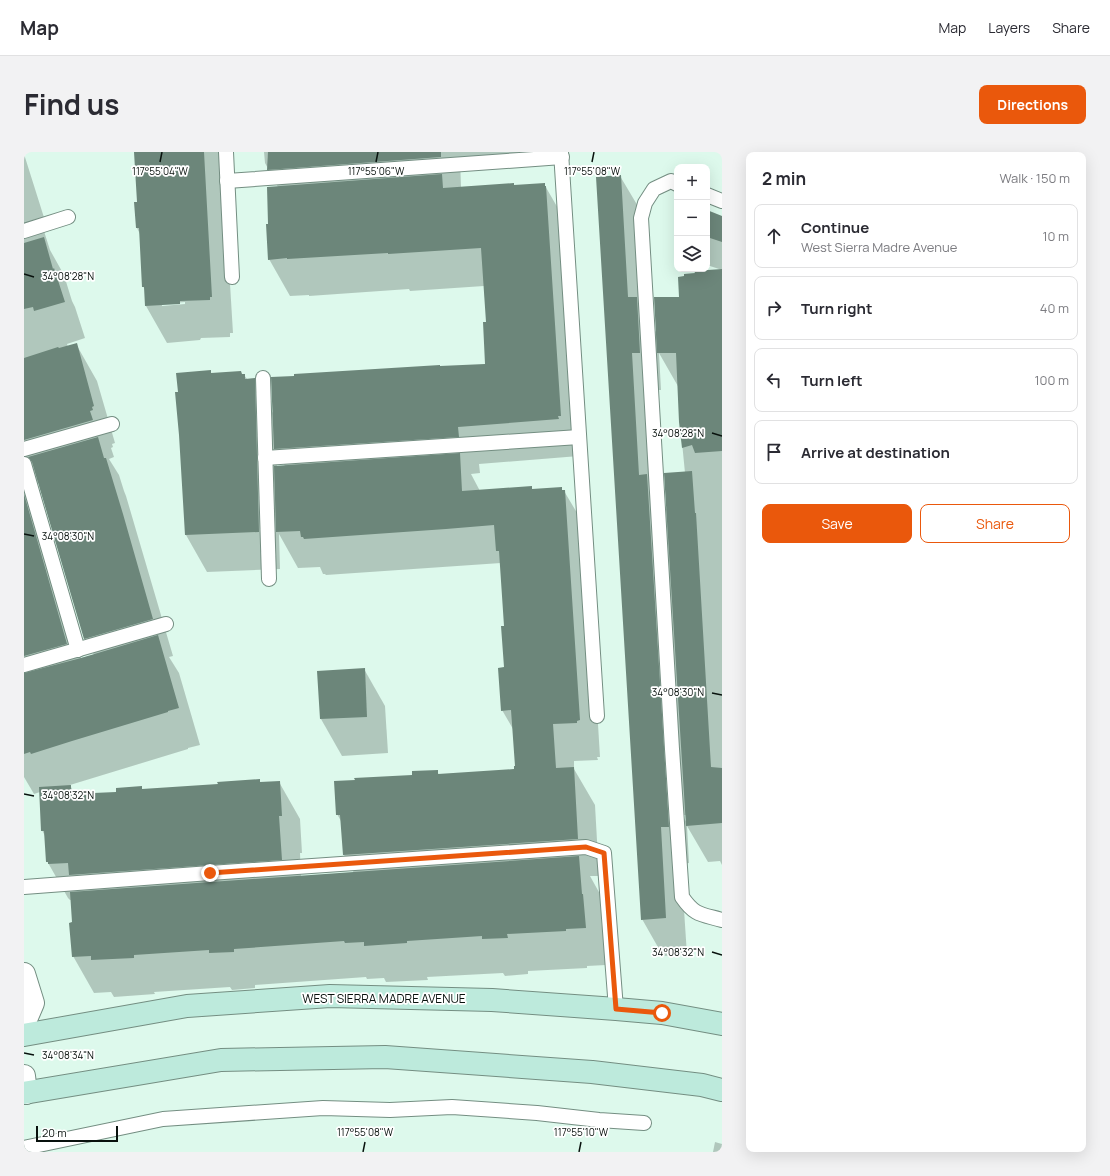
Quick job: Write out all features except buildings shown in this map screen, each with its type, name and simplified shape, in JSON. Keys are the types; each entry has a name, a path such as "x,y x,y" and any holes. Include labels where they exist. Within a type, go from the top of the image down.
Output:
{"street":[{"path":"24,974 33,1003 24,1024"},
{"name":"WEST SIERRA MADRE AVENUE","path":"24,1036 187,1006 330,996 492,1000 662,1013 722,1024"},
{"path":"25,1087 221,1060 385,1057 592,1072 702,1085 722,1090"}],"lane":[{"path":"226,152 232,278"},
{"path":"227,181 562,154 597,716"},
{"path":"674,182 671,181 654,189 645,203 641,218 682,897 688,906 697,913 722,920"},
{"path":"710,196 722,201"},
{"path":"24,231 68,217"},
{"path":"263,378 269,579"},
{"path":"24,449 112,424"},
{"path":"265,458 579,437"},
{"path":"24,464 78,650"},
{"path":"24,665 166,624"},
{"path":"24,887 586,847 604,853 616,1009"},
{"path":"24,1148 163,1119 323,1108 390,1110 452,1107 644,1123"}],"route":[{"path":"210,873 586,847 604,853 616,1009 662,1013"}]}
